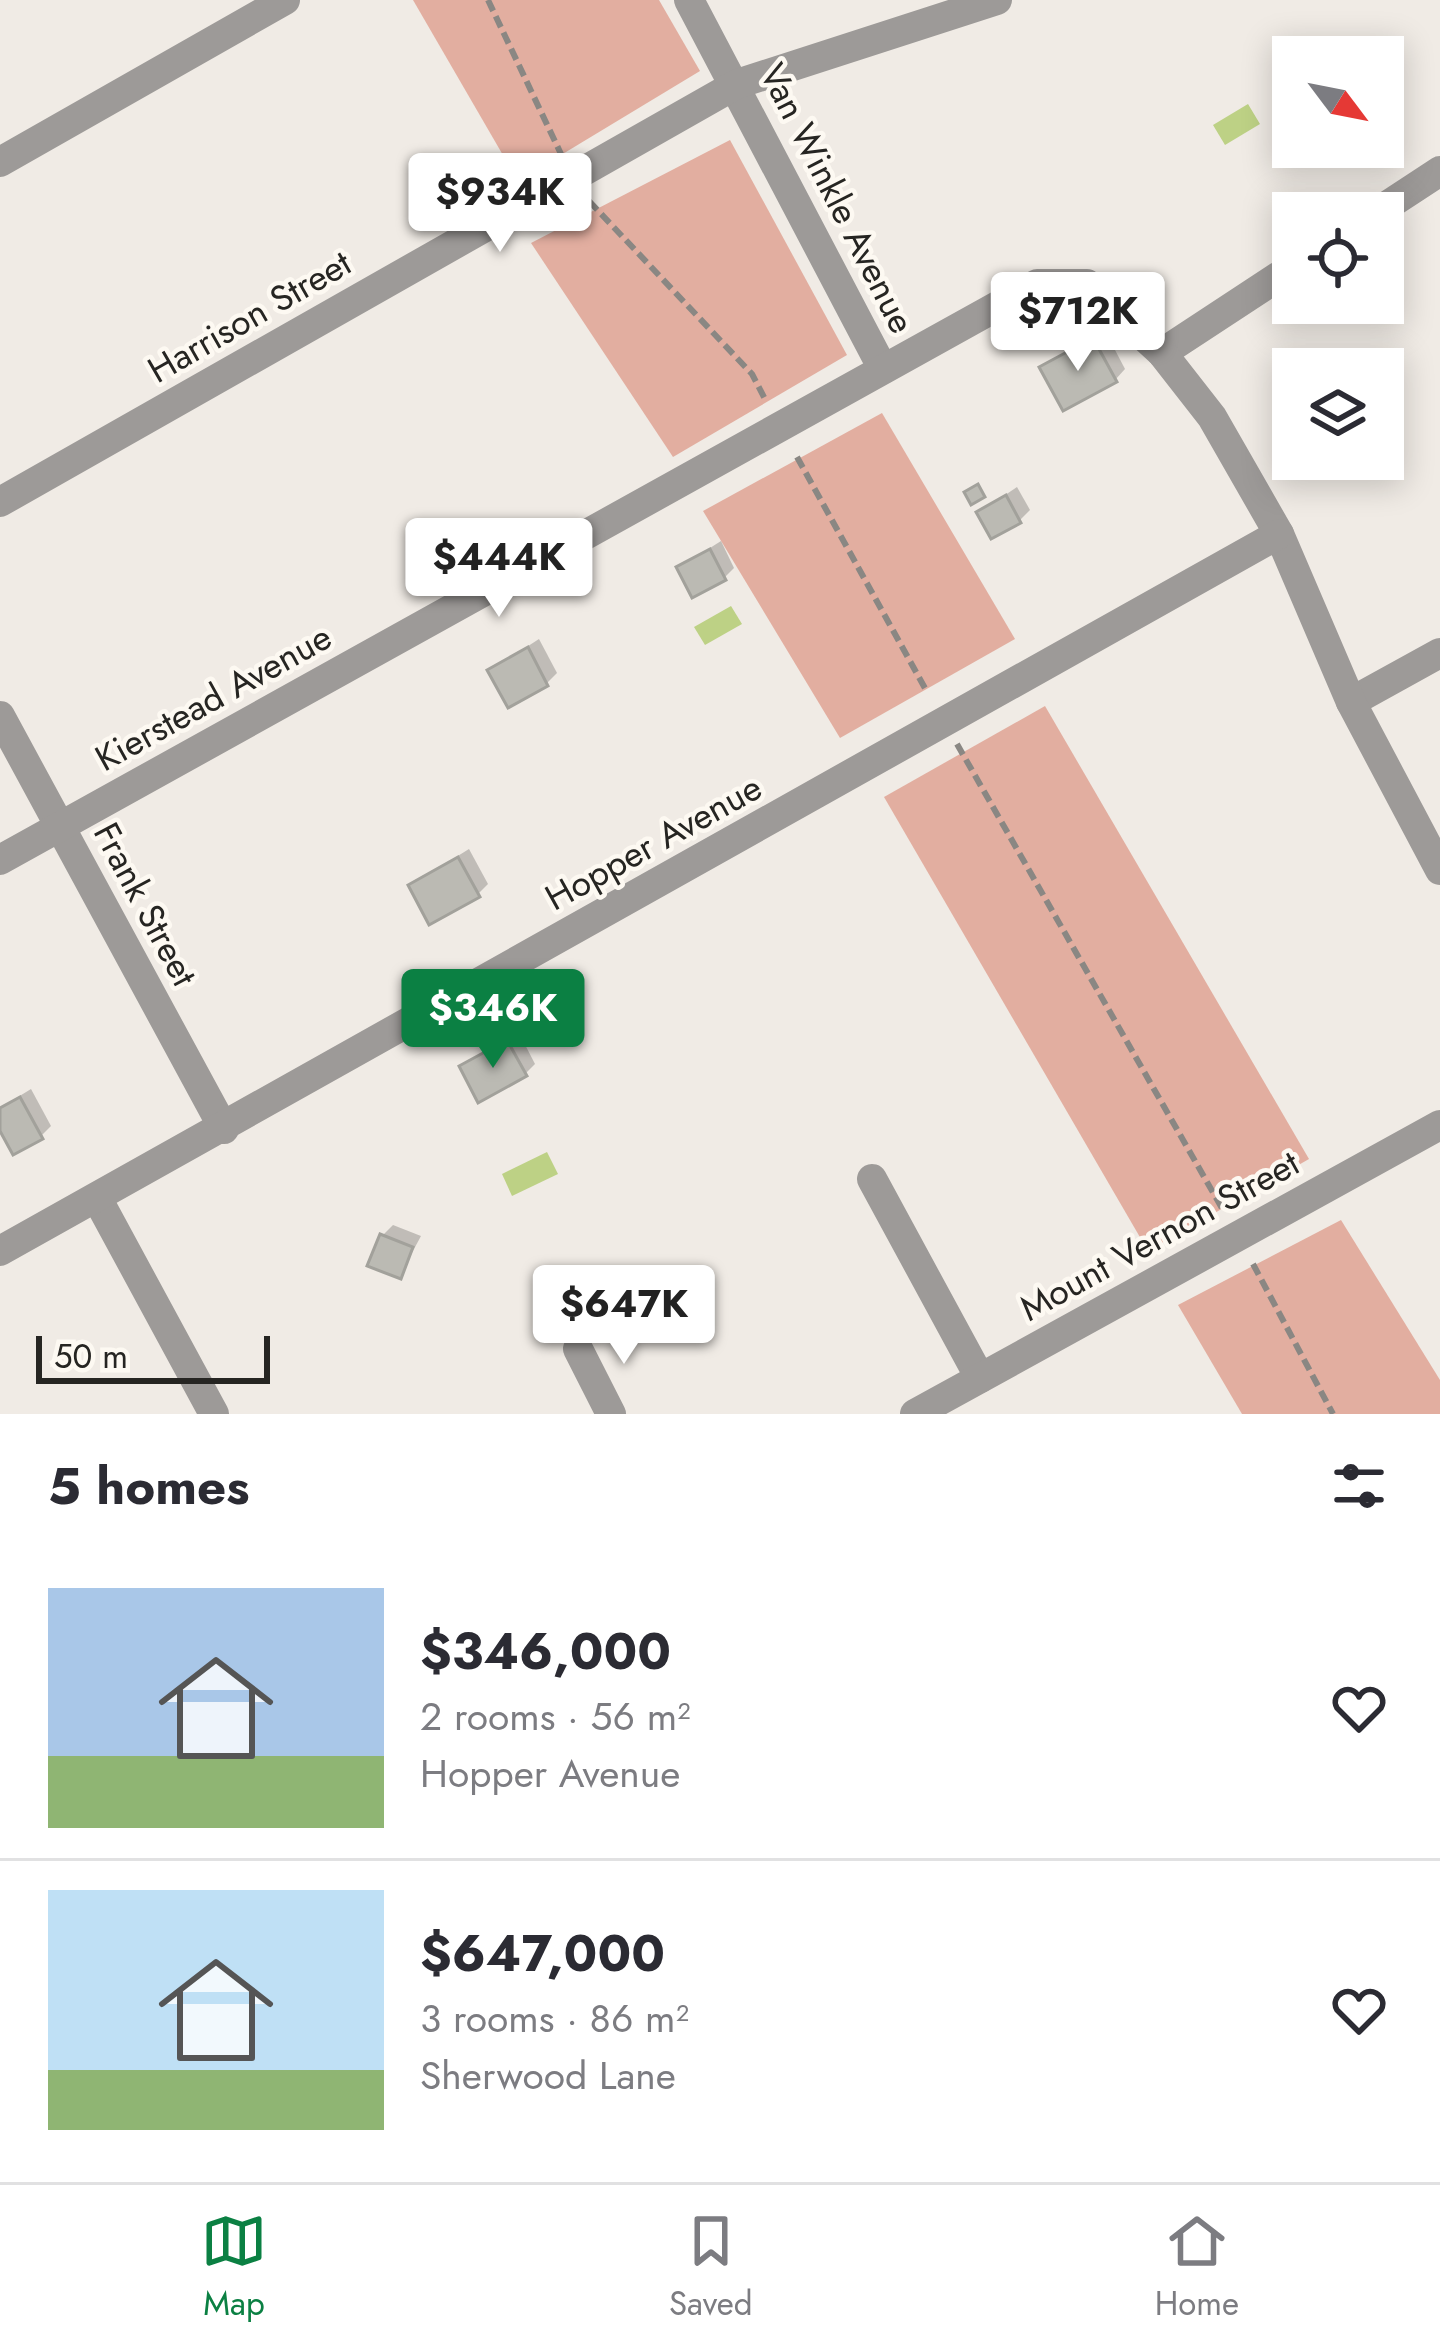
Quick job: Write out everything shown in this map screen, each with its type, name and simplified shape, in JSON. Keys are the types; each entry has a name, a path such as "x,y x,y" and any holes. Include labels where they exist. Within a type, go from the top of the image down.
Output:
{"street":[{"path":"0,162 285,0"},
{"name":"Van Winkle Avenue","path":"689,0 883,369"},
{"name":"Harrison Street","path":"0,502 737,84 768,70 997,0"},
{"path":"1404,195 1440,171"},
{"path":"1162,353 1272,281"},
{"name":"Van Winkle Avenue","path":"966,323 1037,284 1087,284 1162,353 1212,417 1279,534 1352,702 1440,870"},
{"name":"Kierstead Avenue","path":"0,860 966,323"},
{"name":"Hopper Avenue","path":"0,1251 1279,534"},
{"path":"1352,702 1440,653"},
{"name":"Frank Street","path":"0,716 224,1129"},
{"name":"Mount Vernon Street","path":"915,1414 1440,1125"},
{"path":"872,1179 980,1378"},
{"path":"97,1198 214,1414"},
{"path":"578,1349 611,1414"}],"path":[{"path":"488,0 563,157"},
{"path":"589,201 752,374 768,404"},
{"path":"797,457 926,690"},
{"path":"957,744 1223,1210"},
{"path":"1249,1256 1333,1414"}],"shaded area":[{"path":"413,0 659,0 700,71 518,181"},
{"path":"1248,104 1260,124 1225,145 1213,125"},
{"path":"730,140 847,355 673,457 531,243"},
{"path":"882,413 1015,639 840,738 703,511"},
{"path":"731,606 742,624 705,645 694,627"},
{"path":"1045,706 1309,1159 1148,1251 884,797"},
{"path":"547,1152 558,1174 512,1196 502,1174"},
{"path":"1341,1220 1440,1380 1440,1414 1242,1414 1178,1305"}],"building":[{"path":"1093,338 1117,382 1063,411 1039,367"},
{"path":"978,484 985,497 971,505 964,492"},
{"path":"1006,495 1021,523 991,539 976,512"},
{"path":"710,549 726,580 692,598 676,567"},
{"path":"528,647 548,686 508,708 487,670"},
{"path":"458,857 480,897 429,925 408,885"},
{"path":"507,1040 527,1076 478,1103 459,1066"},
{"path":"20,1097 43,1139 13,1155 0,1131 0,1108"},
{"path":"380,1234 413,1247 401,1279 367,1266"}]}
